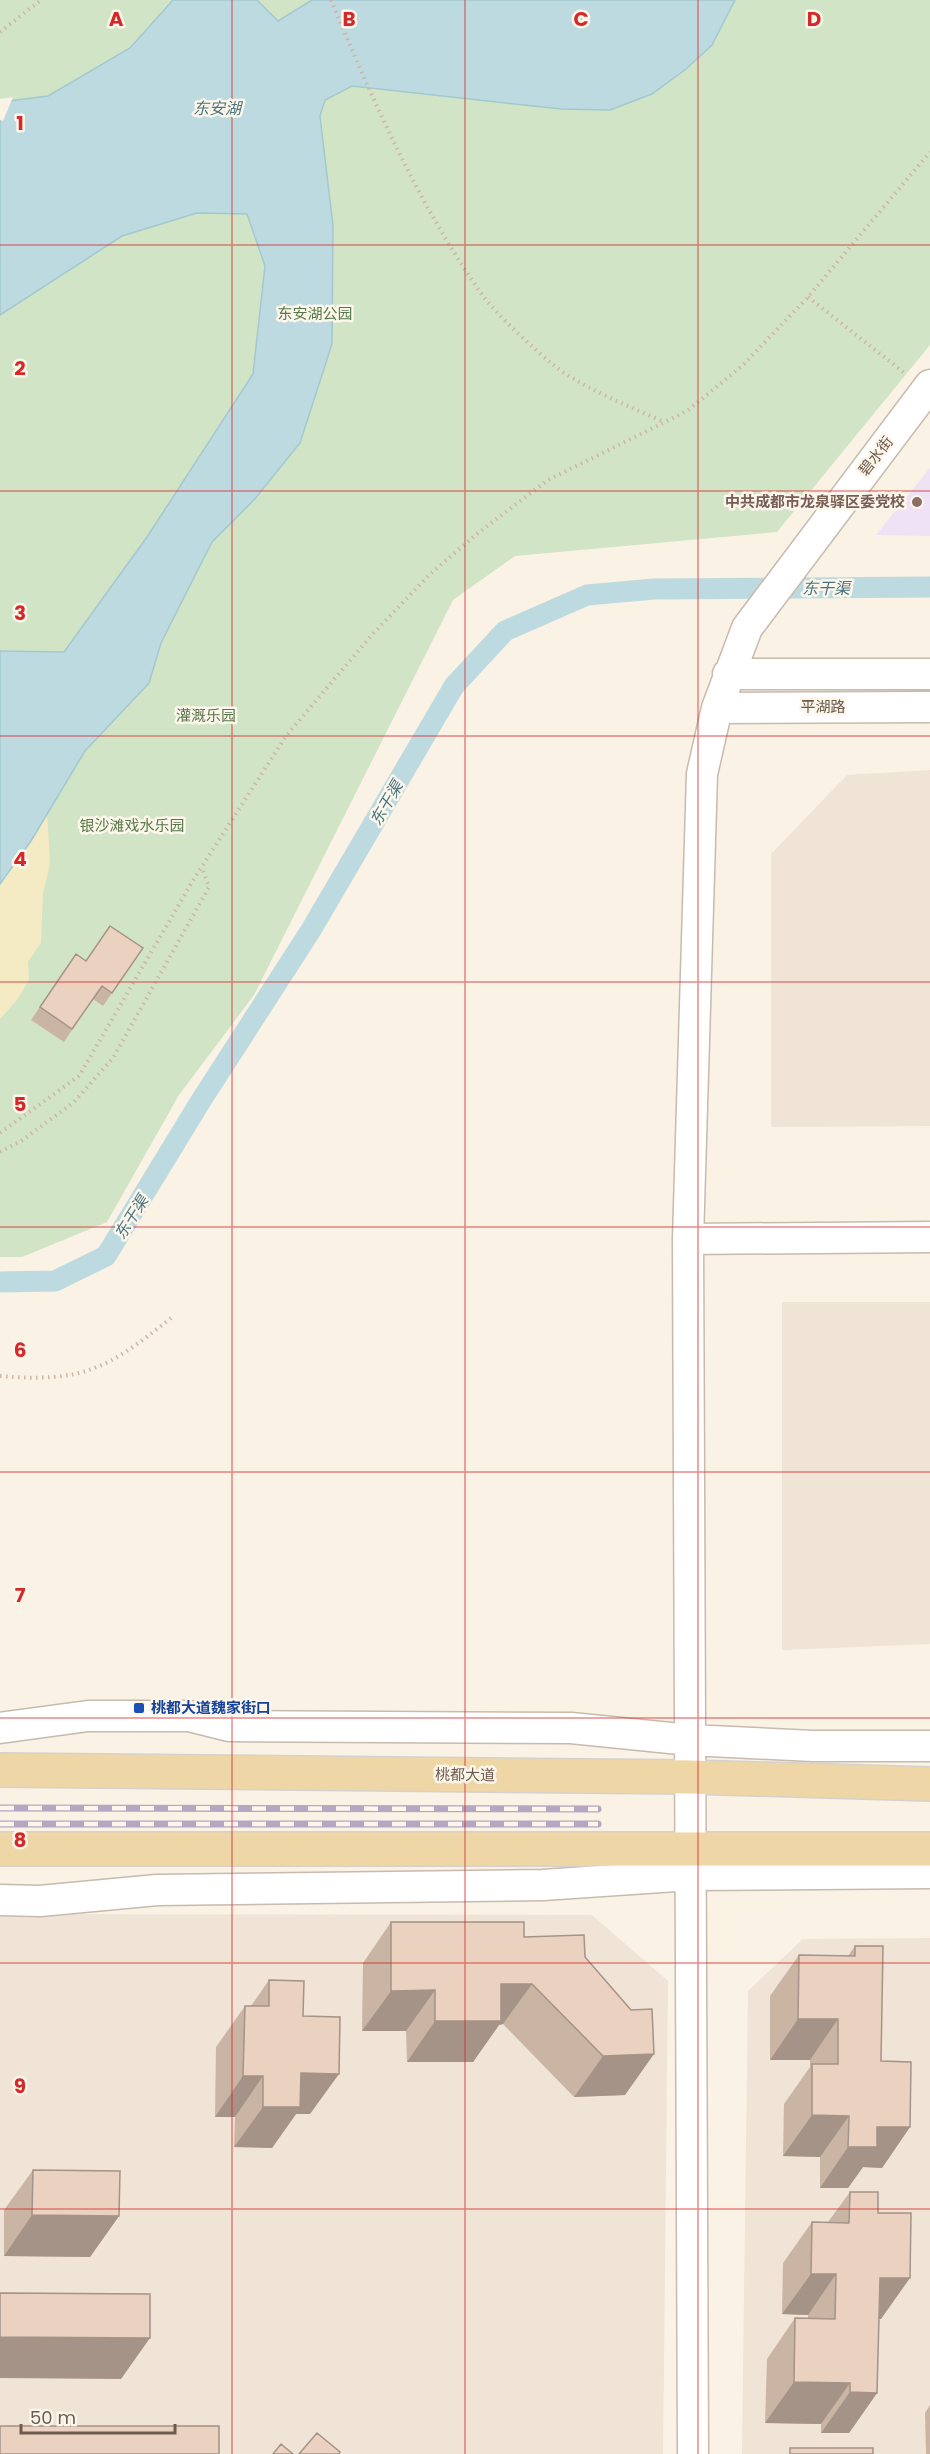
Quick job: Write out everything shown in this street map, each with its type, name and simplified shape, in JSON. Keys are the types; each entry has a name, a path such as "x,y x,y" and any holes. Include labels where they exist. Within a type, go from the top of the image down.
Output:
{"main road":[{"name":"桃都大道","path":"0,1770 690,1777 930,1784"},
{"path":"0,1849 690,1863 930,1849"}],"street":[{"name":"碧水街","path":"693,2454 688,1239 702,774 717,708 747,628 821,526 928,388"},
{"path":"728,674 930,674"},
{"name":"平湖路","path":"717,708 930,707"},
{"path":"688,1239 930,1237"},
{"path":"0,1728 88,1716 189,1716 229,1726 571,1728 690,1740 813,1746 930,1746"},
{"path":"0,1900 40,1901 157,1890 543,1885 690,1863 930,1873"}],"path":[{"path":"0,32 24,10 41,0"},
{"path":"331,0 400,151 438,225 484,298 552,364 617,401 664,423"},
{"path":"0,1133 79,1076 201,867 286,736 371,636 429,576 478,532 548,480 687,411 742,366 808,297 930,152"},
{"path":"808,297 928,388"},
{"path":"0,1152 21,1141 73,1103 113,1058 209,887 201,867"},
{"path":"0,1376 72,1377 105,1365 130,1350 171,1318"}],"shaded area":[{"name":"中共成都市龙泉驿区委党校","path":"930,468 930,536 876,535"},
{"path":"930,770 930,1126 771,1127 771,854 847,775"},
{"path":"782,1302 930,1302 930,1644 782,1650"},
{"path":"0,1914 592,1915 668,1981 663,2454 0,2454"},
{"path":"930,1938 930,2454 742,2454 748,1991 803,1939"}],"green space":[{"name":"东安湖公园","path":"0,0 930,0 930,345 777,532 515,556 453,600 254,995 179,1095 107,1222 22,1257 0,1257"}],"sand":[{"path":"47,811 50,864 43,894 41,943 28,962 29,980 17,1000 0,1019 0,884 31,841"}],"water":[{"name":"东安湖","path":"173,0 257,0 278,21 312,0 735,0 712,45 686,69 652,94 610,110 561,109 352,86 325,100 320,116 333,226 332,344 300,443 254,500 212,542 161,643 149,683 85,751 31,841 0,884 0,651 64,652 147,537 253,374 265,266 247,214 197,213 122,236 0,315 0,102 48,96 130,48"}],"pier":[{"path":"13,97 3,121 0,120 0,99"}],"building":[{"path":"110,926 143,948 112,993 102,986 72,1029 40,1007 76,954 86,961"},
{"path":"391,1922 524,1922 524,1937 584,1935 585,1957 631,2010 652,2009 654,2054 603,2056 532,1984 501,1984 501,2021 435,2021 435,1990 391,1991"},
{"path":"855,1946 883,1946 881,2061 911,2062 910,2127 877,2127 877,2147 848,2147 849,2116 812,2115 812,2064 838,2064 838,2019 798,2019 799,1955 855,1956"},
{"path":"269,1980 304,1981 303,2016 340,2017 339,2074 301,2073 300,2107 263,2107 263,2076 243,2076 245,2006 269,2006"},
{"path":"33,2170 120,2171 119,2216 32,2215"},
{"path":"850,2192 878,2192 878,2213 911,2213 910,2278 880,2278 877,2393 850,2392 850,2383 794,2382 795,2318 835,2319 836,2274 811,2274 812,2222 849,2223"},
{"path":"0,2293 150,2294 150,2338 0,2337"},
{"path":"0,2426 219,2426 219,2454 0,2454"},
{"path":"317,2433 340,2452 339,2454 299,2454"},
{"path":"281,2444 293,2454 273,2454"},
{"path":"790,2448 873,2448 873,2454 790,2454"}],"waterway":[{"name":"东干渠","path":"0,1282 55,1281 106,1256 202,1099 311,930 454,686 505,631 587,595 654,589 930,587"}],"railway":[{"path":"0,1808 598,1809"},
{"path":"0,1824 598,1824"}],"place":[{"name":"中共成都市龙泉驿区委党校","path":"917,502"},
{"name":"桃都大道魏家街口","path":"139,1708"}],"park label":[{"name":"灌溉乐园","path":"206,716"},
{"name":"银沙滩戏水乐园","path":"132,826"}]}
